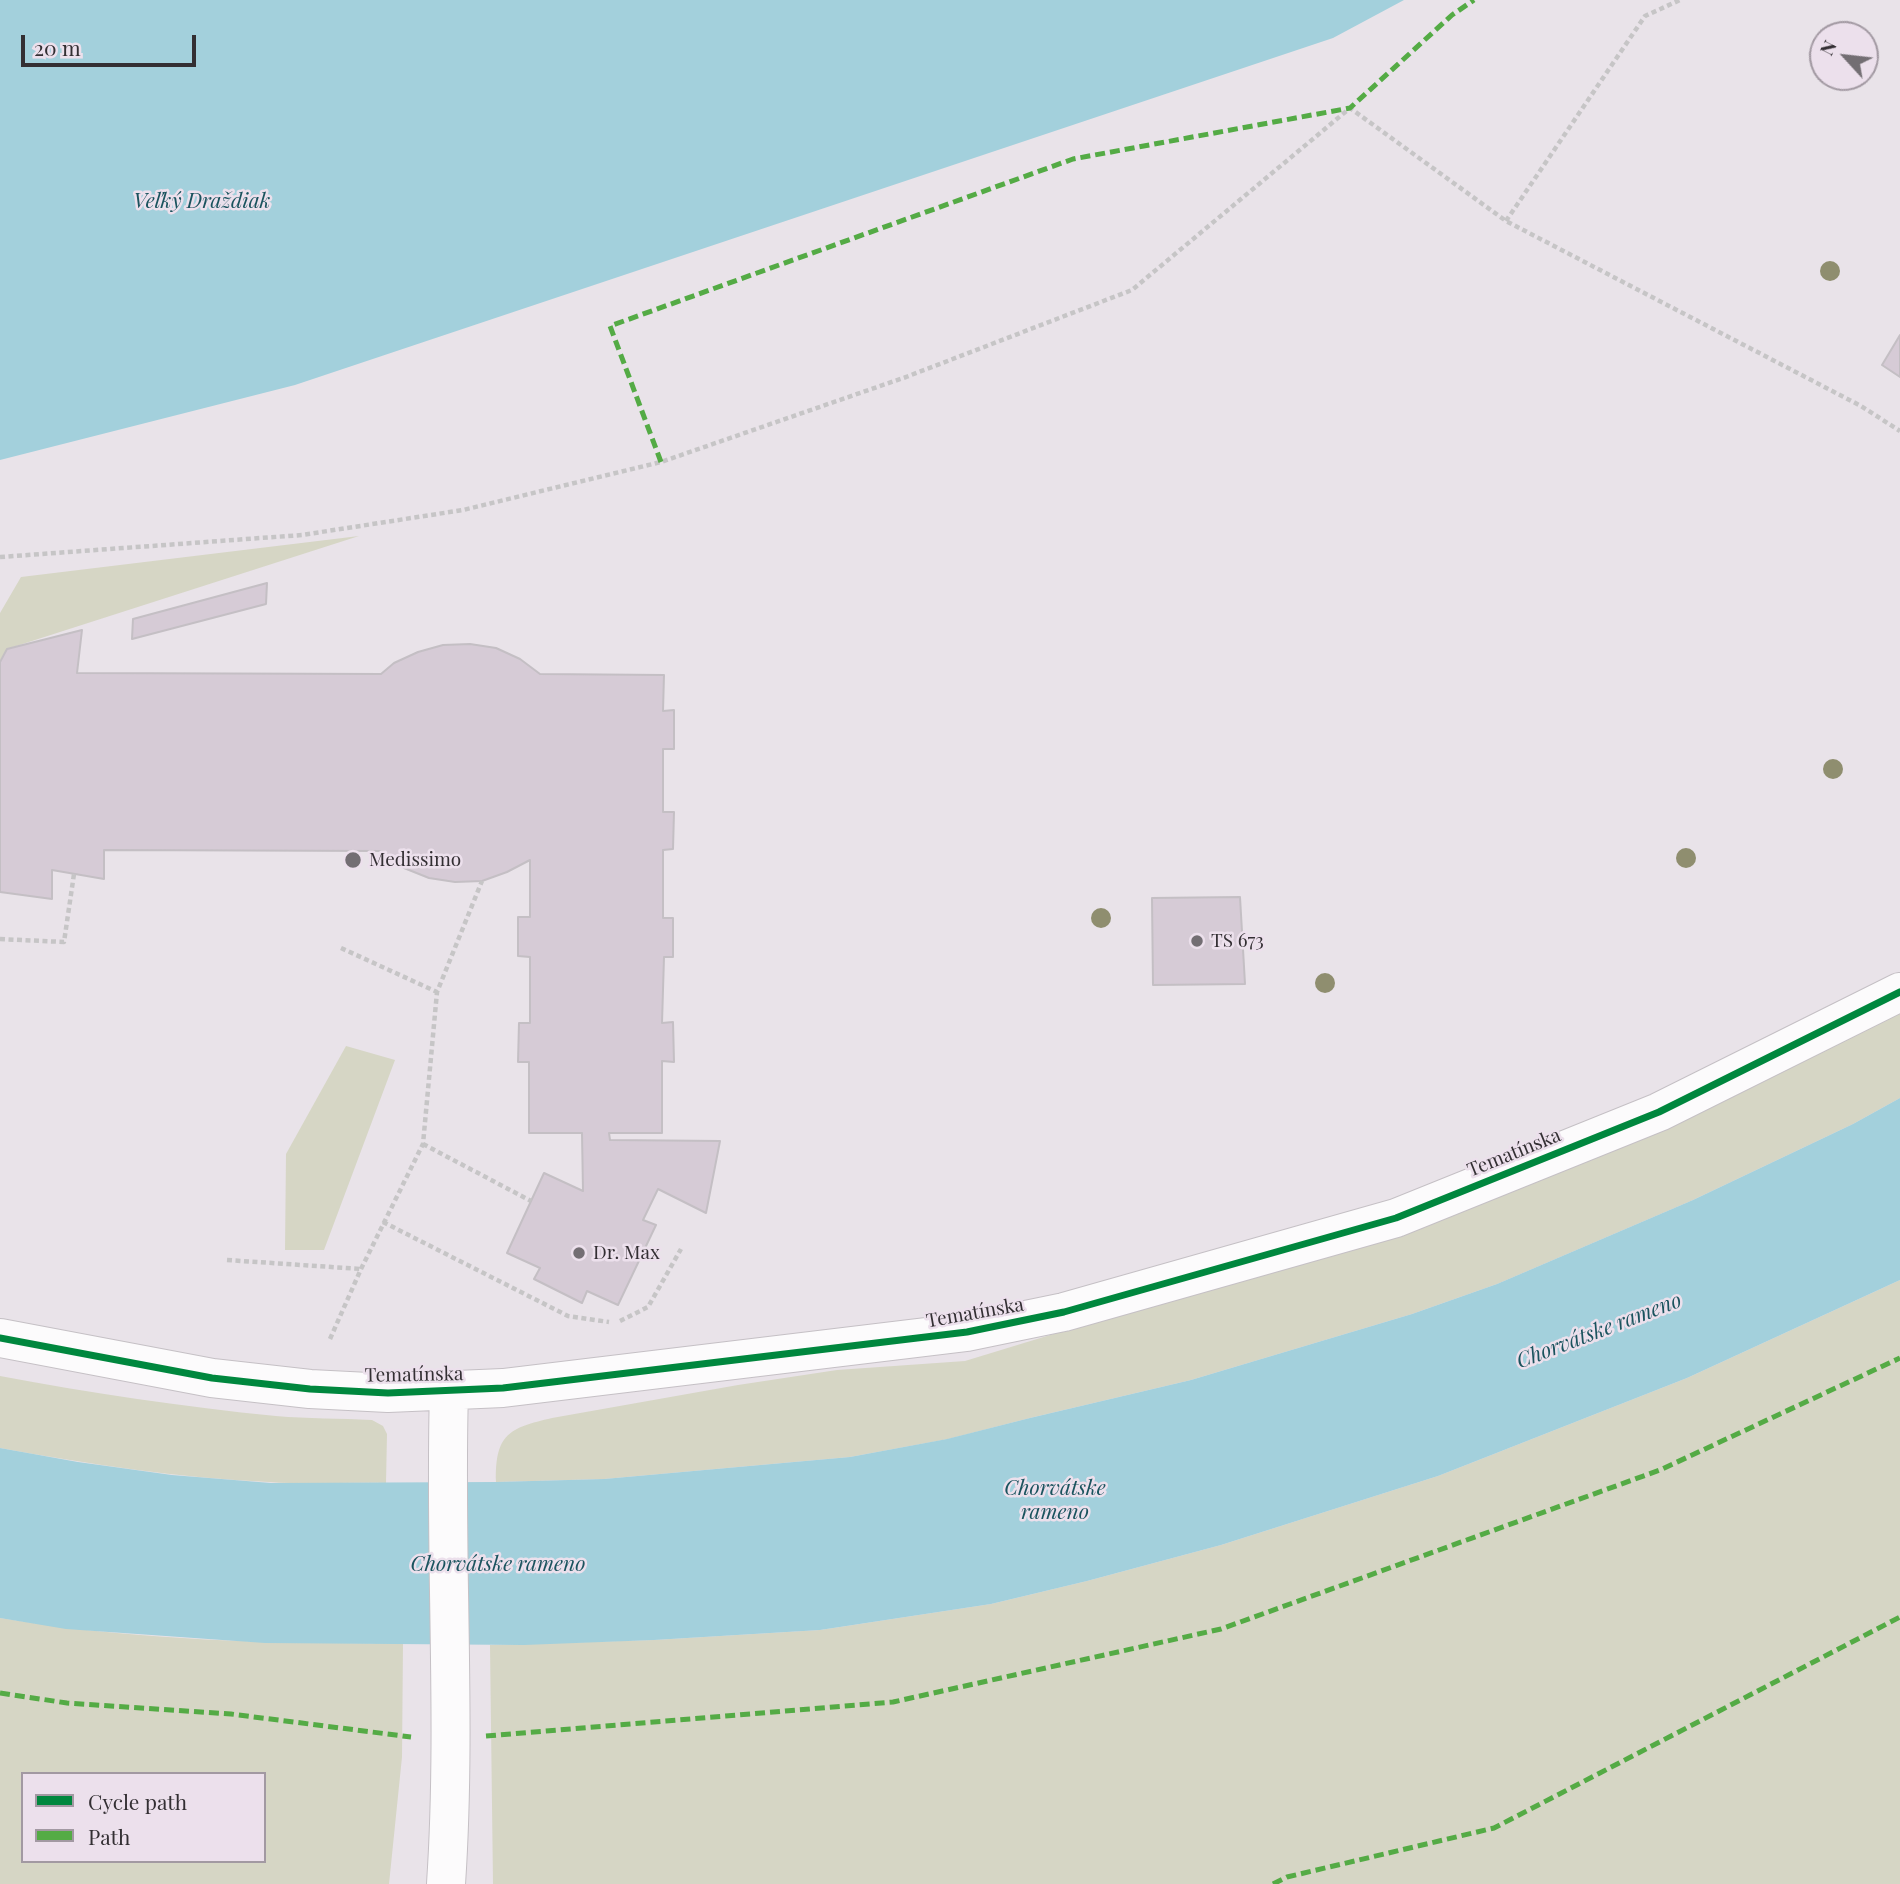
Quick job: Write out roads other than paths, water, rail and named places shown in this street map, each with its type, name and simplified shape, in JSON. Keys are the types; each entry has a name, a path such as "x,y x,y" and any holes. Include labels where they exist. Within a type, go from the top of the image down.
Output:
{"lane":[{"name":"Tematínska","path":"0,1338 212,1378 388,1394 503,1388 967,1332 1064,1312 1396,1218 1659,1112 1900,992"},
{"path":"446,1884 450,1672 447,1460 449,1392"}],"water":[{"name":"Veľký Draždiak","path":"0,0 1404,0 1333,38 295,385 0,460"},
{"name":"Chorvátske rameno","path":"1900,1098 1900,1280 1687,1378 1438,1476 1221,1545 991,1604 820,1630 654,1640 524,1645 265,1643 66,1629 0,1618 0,1448 172,1475 271,1483 604,1479 850,1457 947,1439 1191,1380 1412,1314 1497,1284 1693,1200 1853,1124"}],"place":[{"name":"Medissimo","path":"353,860"},
{"name":"TS 673","path":"1197,941"},
{"name":"Dr. Max","path":"579,1253"}]}
